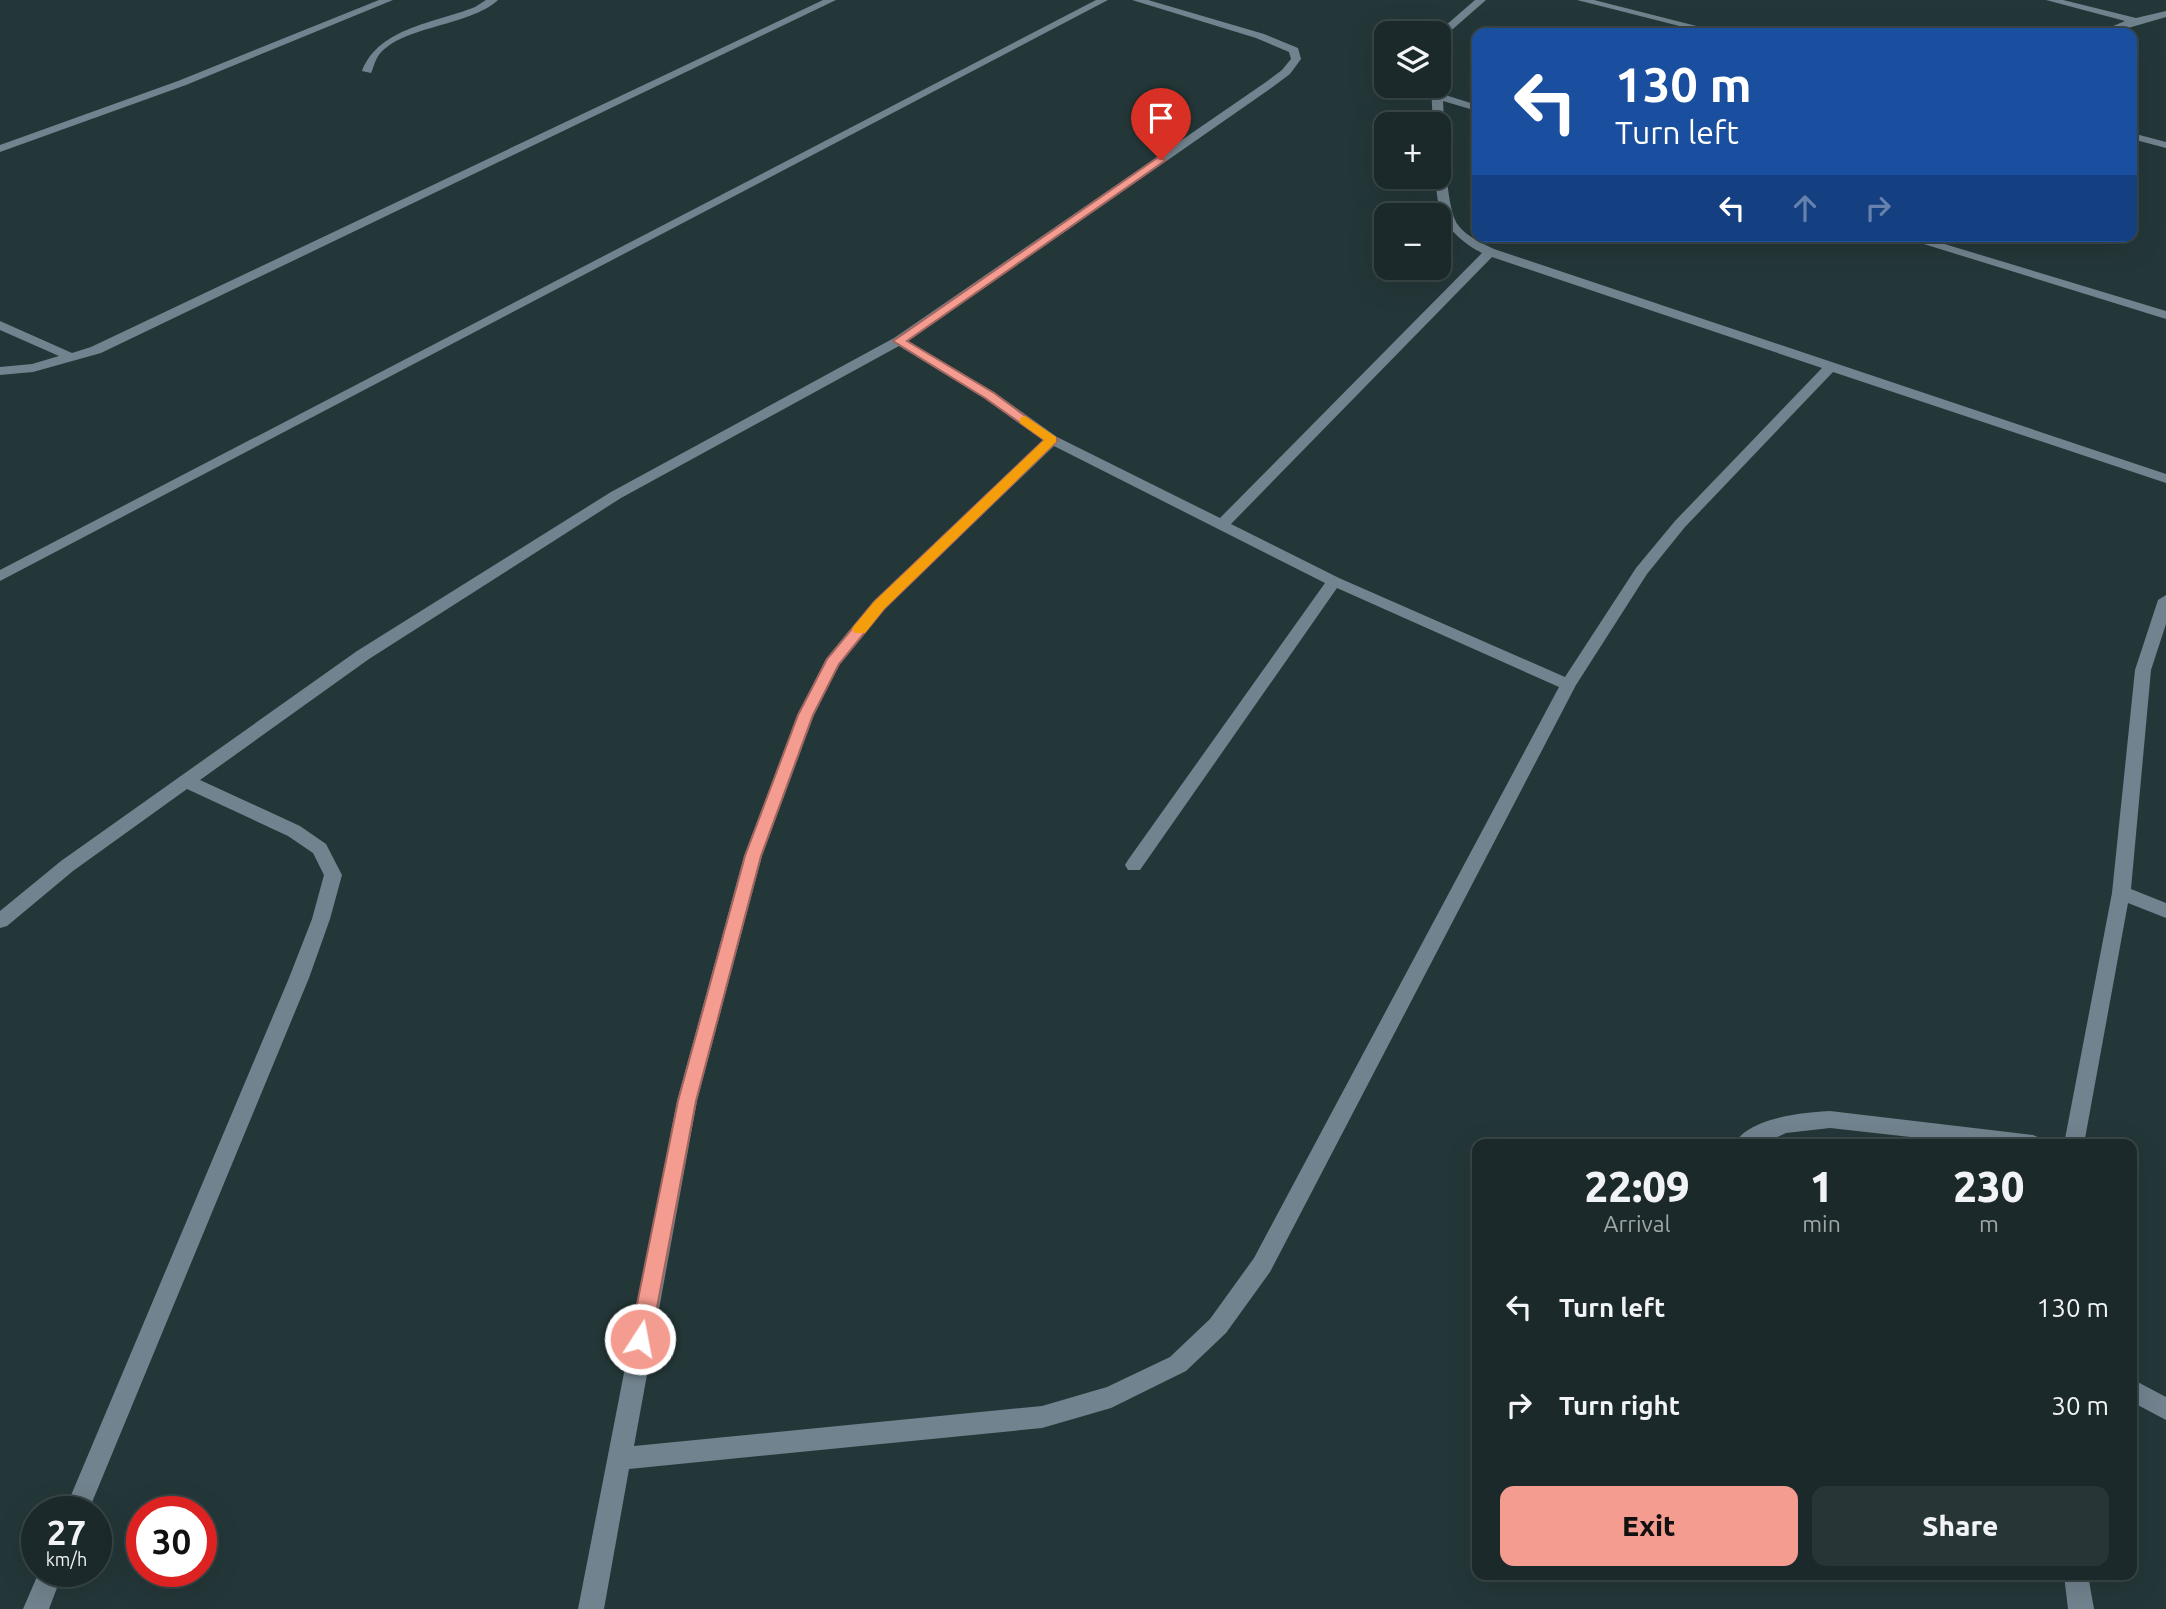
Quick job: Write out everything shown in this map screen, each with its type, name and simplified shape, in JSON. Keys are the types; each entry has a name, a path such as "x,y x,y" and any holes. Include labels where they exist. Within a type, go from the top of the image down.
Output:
{"street":[{"path":"0,149 182,83 388,0"},
{"path":"368,71 369,59 374,51 393,40 469,15 493,0"},
{"path":"0,371 33,368 96,350 831,0"},
{"path":"0,576 1104,0"},
{"path":"0,921 67,866 363,655 617,495 899,341 1270,84 1286,72 1296,59 1294,50 1260,36 1137,0"},
{"path":"1451,24 1481,0"},
{"path":"1583,0 1699,28"},
{"path":"1609,6 1619,0"},
{"path":"2051,0 2136,21"},
{"path":"2116,28 2166,14"},
{"path":"1451,97 1472,106"},
{"path":"1437,98 1445,206 1449,224 1466,239 1490,252 2166,479"},
{"path":"2137,137 2166,145"},
{"path":"1924,242 2166,315"},
{"path":"1221,526 1490,252"},
{"path":"0,325 71,357"},
{"path":"899,341 989,395 1052,440 1334,581 1568,685"},
{"path":"619,1459 1042,1417 1111,1397 1178,1364 1218,1326 1262,1265 1568,685 1642,571 1680,524 1832,365"},
{"path":"591,1609 687,1101 753,856 806,715 832,663 879,606 1052,440"},
{"path":"1135,864 1334,581"},
{"path":"2075,1139 2121,893 2143,670 2166,600"},
{"path":"83,1496 299,978 321,919 333,875 320,849 294,831 186,781"},
{"path":"2121,893 2166,911"},
{"path":"1755,1139 1780,1127 1809,1120 1842,1119 1995,1139"},
{"path":"2137,1393 2166,1409"},
{"path":"2077,1580 2081,1609"},
{"path":"36,1609 45,1587"}],"slow traffic":[{"path":"859,629 879,606 1052,440 1025,420"}],"route":[{"path":"640,1339 687,1101 753,856 806,715 832,663 879,606 1052,440 989,395 899,341 1161,160"}]}
